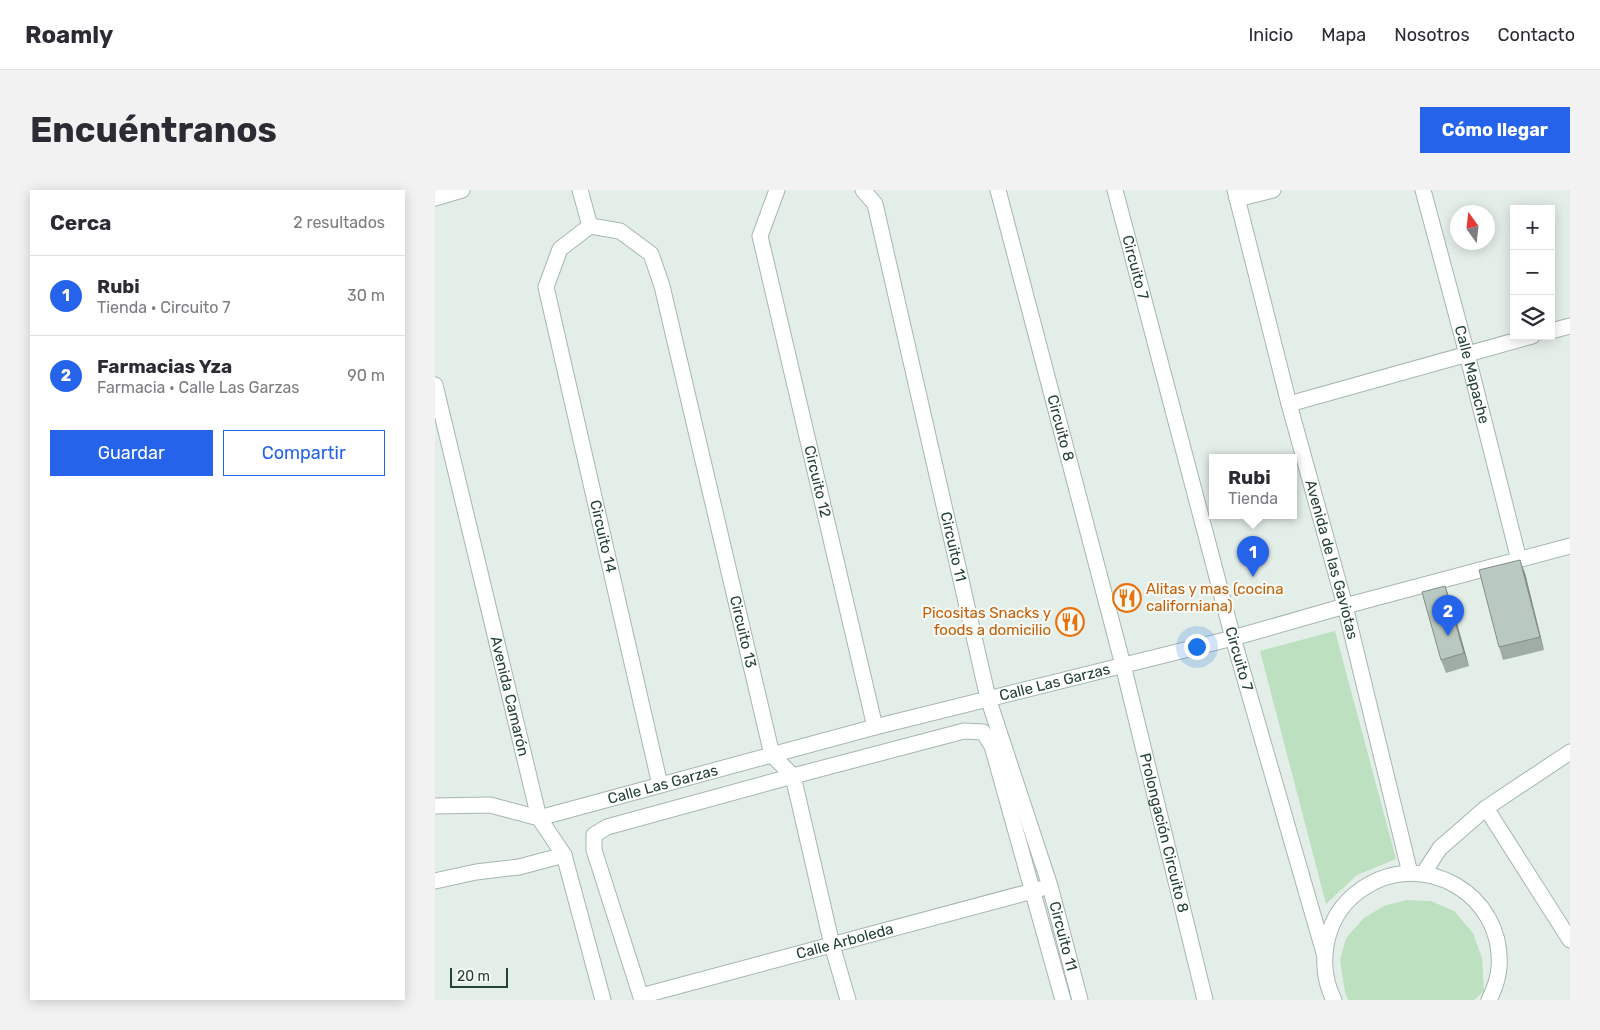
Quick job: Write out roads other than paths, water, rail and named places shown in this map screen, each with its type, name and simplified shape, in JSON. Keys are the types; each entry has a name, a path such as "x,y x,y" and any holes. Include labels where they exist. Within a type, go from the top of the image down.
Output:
{"street":[{"path":"435,198 462,190"},
{"path":"580,190 589,226"},
{"name":"Circuito 12","path":"777,190 760,236 875,727"},
{"name":"Circuito 11","path":"863,190 875,204 987,698 1050,886 1080,1000"},
{"name":"Circuito 8","path":"998,190 1123,666"},
{"name":"Circuito 7","path":"1115,190 1233,638 1324,953"},
{"path":"1236,194 1273,190"},
{"name":"Calle Mapache","path":"1423,190 1519,560"},
{"name":"Avenida de las Gaviotas","path":"1236,194 1289,404 1416,874"},
{"name":"Circuito 13","path":"589,226 620,230 651,254 662,286 772,756"},
{"name":"Circuito 14","path":"589,226 560,249 546,287 660,785"},
{"path":"1555,330 1570,326"},
{"path":"1289,404 1518,340"},
{"name":"Avenida Camarón","path":"435,385 539,818 564,855 603,1000"},
{"name":"Calle Las Garzas","path":"539,818 875,727 1233,638 1570,546"},
{"name":"Prolongación Circuito 8","path":"1123,666 1205,1000"},
{"path":"642,998 594,850 595,835 607,827 964,731 983,732 992,746 1063,1000"},
{"path":"1416,874 1440,848 1486,808 1570,752"},
{"path":"772,756 793,776 832,945 848,1000"},
{"path":"435,806 490,805 539,818"},
{"path":"1486,808 1570,940"},
{"path":"435,881 476,872 519,867 564,855"},
{"path":"1334,1000 1325,976 1324,953 1338,913 1357,892 1375,881 1396,875 1416,874 1442,878 1459,886 1474,898 1486,913 1494,930 1499,949 1499,968 1495,986 1489,1000"},
{"name":"Calle Arboleda","path":"642,998 1050,886"}],"place":[{"name":"Rubi","path":"1253,577"},
{"name":"Alitas y mas (cocina californiana)","path":"1127,598"},
{"name":"Picositas Snacks y foods a domicilio","path":"1070,622"},
{"name":"Farmacias Yza","path":"1448,636"}]}
